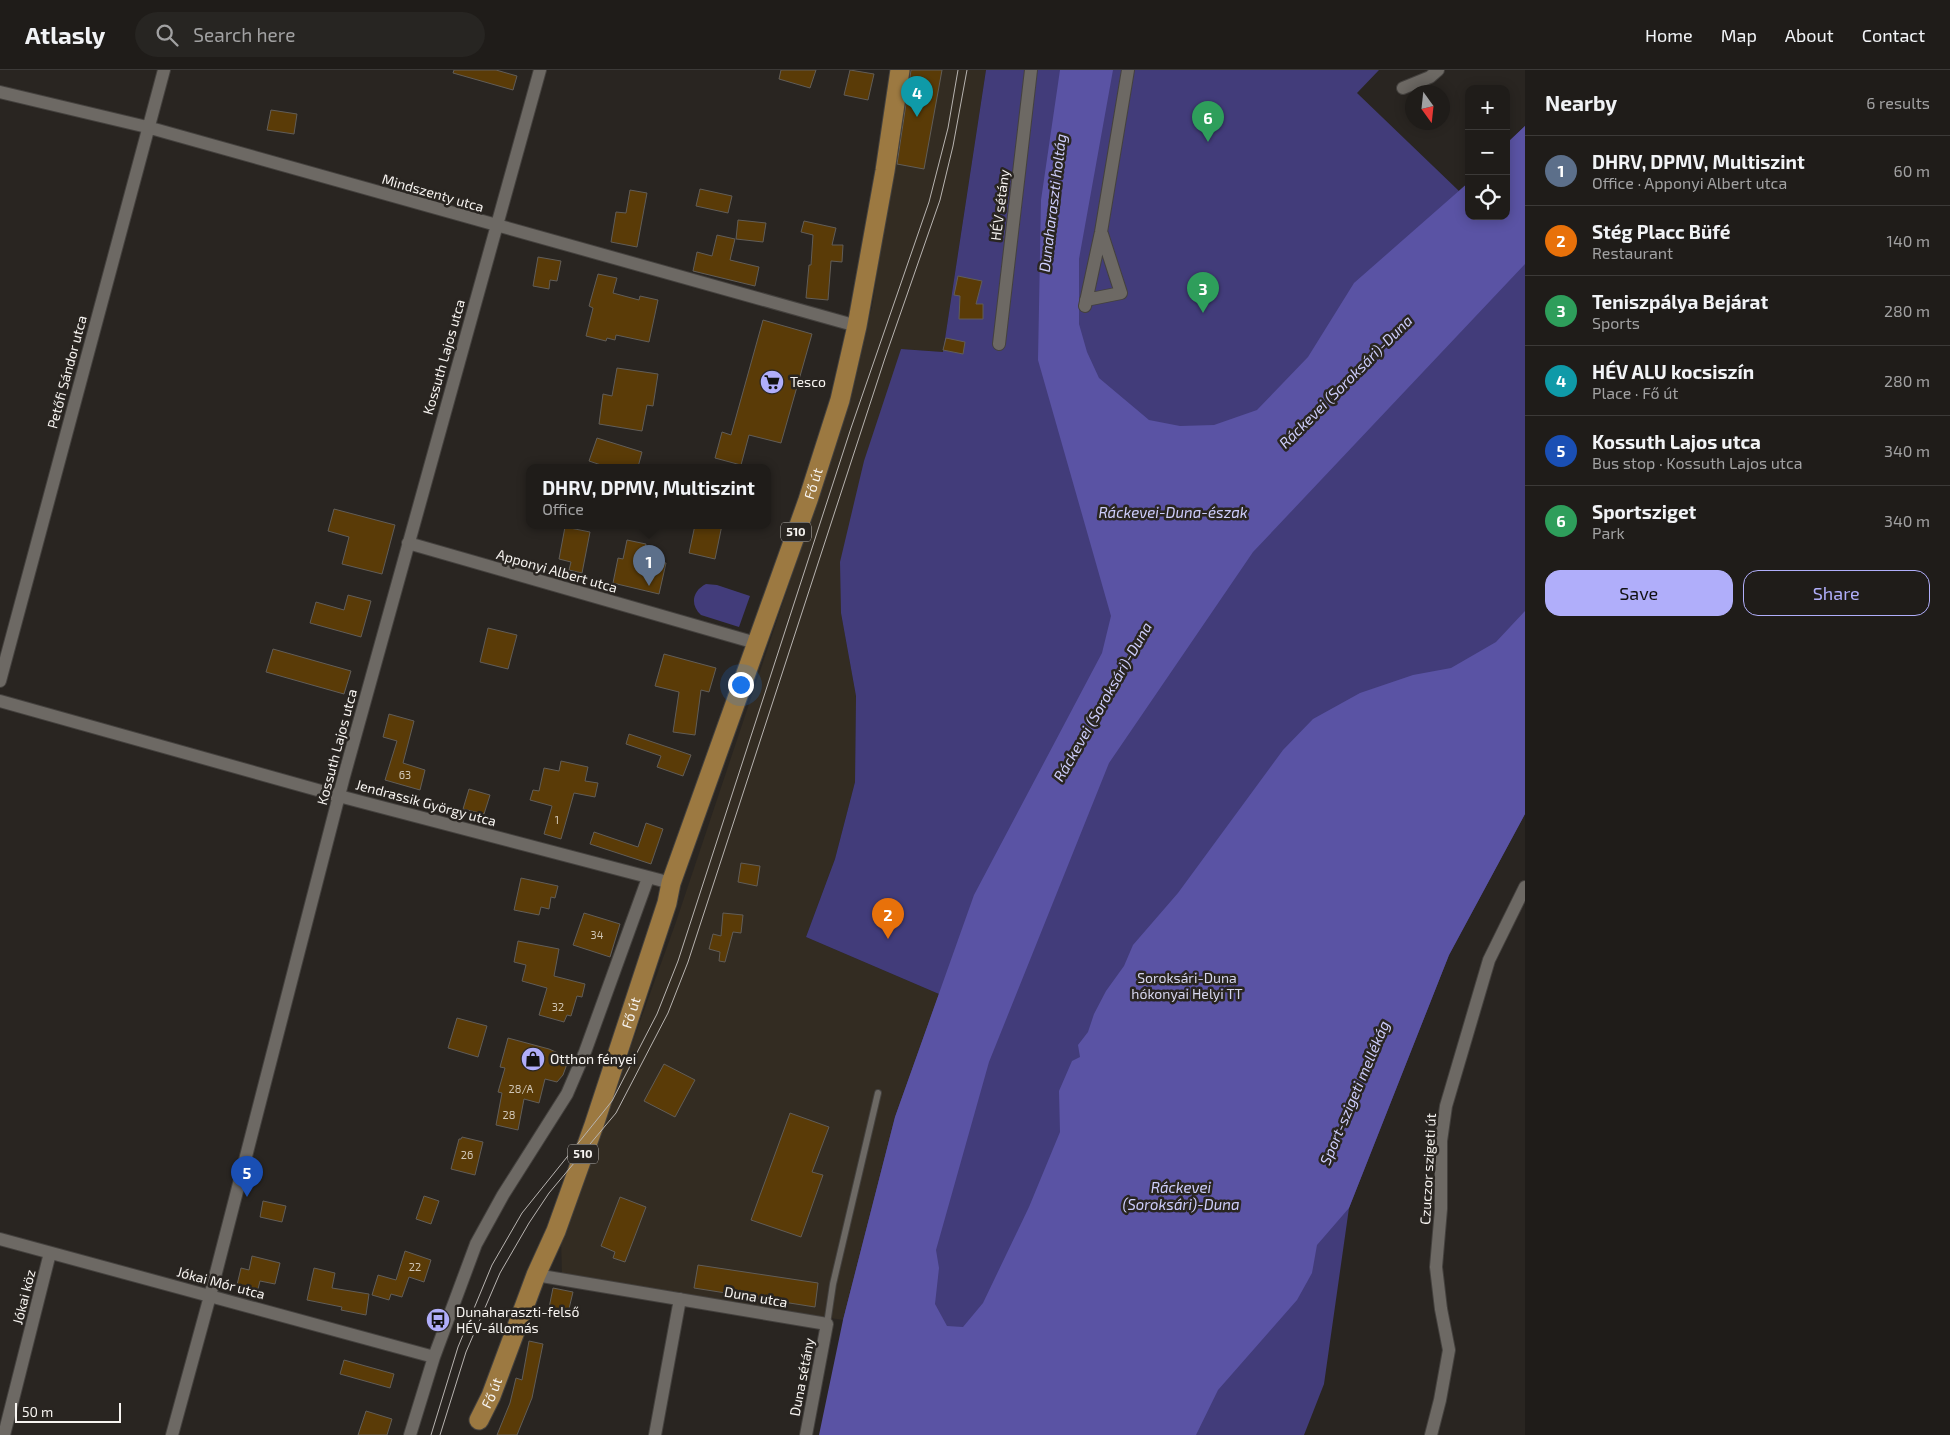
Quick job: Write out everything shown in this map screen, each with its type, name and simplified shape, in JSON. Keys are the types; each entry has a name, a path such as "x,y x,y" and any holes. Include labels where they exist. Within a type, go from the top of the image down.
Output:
{"main road":[{"name":"Fő út","path":"477,1427 491,1396 536,1275 556,1231 594,1125 667,903 671,883 808,500 834,418 857,326 885,171 900,70"},
{"name":"Fő út","path":"477,1427 486,1394 527,1274 568,1171 660,902 671,883"}],"street":[{"name":"Petőfi Sándor utca","path":"0,681 147,127 164,70"},
{"name":"Kossuth Lajos utca","path":"172,1435 210,1296 339,796 540,70"},
{"name":"HÉV sétány","path":"999,344 1031,70"},
{"path":"1101,232 1121,293 1086,303 1101,232 1128,70"},
{"path":"1403,88 1430,77 1438,70"},
{"name":"Mindszenty utca","path":"0,92 147,127 857,326"},
{"name":"Apponyi Albert utca","path":"408,543 756,644"},
{"name":"Jendrassik György utca","path":"0,701 339,796 671,883"},
{"path":"410,1435 434,1357 476,1244 503,1196 567,1094 585,1052 648,878"},
{"name":"Czuczor szigeti út","path":"1431,1435 1440,1400 1449,1350 1441,1309 1436,1267 1441,1209 1441,1141 1446,1106 1489,960 1525,887"},
{"name":"Jókai Mór utca","path":"0,1239 434,1357"},
{"name":"Jókai köz","path":"4,1435 50,1253"},
{"name":"Duna utca","path":"536,1275 827,1324"},
{"path":"655,1435 680,1298"},
{"name":"Duna sétány","path":"806,1435 827,1324"}],"lane":[{"path":"827,1324 833,1284 878,1094"}],"shaded area":[{"path":"907,70 986,70 943,352 901,349 841,613 856,696 855,782 835,859 806,937 939,994 895,1117 843,1320 562,1275 561,1239 676,922 819,495 872,307"}],"green space":[{"name":"Soroksári-Duna hókonyai Helyi TT","path":"986,70 1379,70 1357,93 1459,191 1465,186 1465,220 1510,220 1510,140 1525,126 1525,814 1449,955 1349,1208 1324,1384 1304,1435 969,1435 843,1320 895,1117 939,994 806,937 835,859 855,782 856,696 841,613 840,562 864,461 901,349 943,352"},
{"path":"706,584 717,585 750,596 739,627 701,615 697,611 694,603 695,594"}],"water":[{"name":"Ráckevei-Duna-észak","path":"1060,70 1113,70 1079,259 1079,324 1087,352 1099,378 1149,420 1180,426 1214,425 1257,410 1308,357 1354,283 1465,186 1465,220 1510,220 1510,140 1525,126 1525,264 1253,552 1109,763 989,1062 936,1250 939,1268 935,1304 947,1326 963,1327 983,1303 1029,1207 1060,1132 1059,1091 1072,1061 1080,1057 1078,1045 1088,1032 1094,1014 1106,991 1124,966 1133,945 1178,893 1283,750 1313,719 1360,693 1413,675 1451,668 1496,642 1525,611 1525,814 1449,955 1349,1208 1317,1245 1312,1273 1297,1300 1218,1390 1196,1435 819,1435 843,1320 895,1117 974,895 1102,653 1111,616 1038,360 1041,200"}],"building":[{"path":"454,70 496,70 517,76 513,90 453,73"},
{"path":"781,70 816,70 810,88 779,79"},
{"path":"850,70 874,74 868,100 844,95"},
{"path":"911,70 942,70 924,169 897,164"},
{"path":"271,110 297,114 294,134 267,130"},
{"path":"700,189 732,196 728,213 696,206"},
{"path":"630,190 647,193 637,247 611,242 616,212 626,213"},
{"path":"738,220 766,223 763,242 736,239"},
{"path":"804,221 836,228 832,245 843,245 842,262 831,261 828,300 806,298 813,235 801,232"},
{"path":"717,235 735,239 730,260 759,267 755,286 693,271 697,252 712,256"},
{"path":"538,257 561,261 557,281 550,280 549,289 533,286"},
{"path":"598,274 617,278 613,293 639,300 640,296 658,300 649,342 616,335 615,340 607,338 606,341 586,336 593,308 589,306"},
{"path":"958,276 982,281 976,304 983,304 983,319 959,319 960,296 954,295"},
{"name":"Tesco","path":"763,320 812,334 781,443 749,435 741,464 715,458 722,432 731,435"},
{"path":"946,338 965,342 963,354 943,350"},
{"path":"617,368 658,374 653,406 647,405 642,431 599,424 603,394 612,396"},
{"path":"597,438 642,452 639,464 598,464 589,461"},
{"path":"334,509 395,525 382,574 342,564 349,537 328,531"},
{"path":"565,529 590,532 582,573 569,570 571,562 559,559"},
{"path":"694,529 721,529 715,559 689,553"},
{"path":"627,540 646,544 644,553 658,556 657,561 666,563 659,594 613,583 618,558 623,559"},
{"path":"348,595 371,601 361,637 310,623 316,602 344,610"},
{"path":"488,628 517,635 508,669 480,662"},
{"path":"273,649 351,671 344,694 266,672"},
{"path":"664,654 716,668 709,692 701,690 695,735 673,732 679,692 655,686"},
{"path":"389,714 414,721 403,763 425,770 420,790 385,780 397,741 383,737"},
{"path":"629,734 691,755 683,776 657,767 661,756 626,744"},
{"path":"561,761 588,767 585,781 598,783 595,797 574,793 561,839 544,834 552,806 530,800 533,790 539,791 544,768 559,771"},
{"path":"469,789 490,795 484,814 463,809"},
{"path":"646,823 663,829 651,864 590,844 594,832 638,847"},
{"path":"741,863 760,866 757,886 738,882"},
{"path":"521,878 558,886 555,898 551,897 549,909 541,907 539,915 514,910"},
{"path":"584,913 620,924 610,957 573,945"},
{"path":"723,913 743,915 741,933 733,932 725,962 719,961 720,952 709,949 713,934 721,936"},
{"path":"518,941 559,949 554,976 585,984 582,997 577,996 571,1016 567,1015 564,1022 539,1015 547,988 522,981 526,965 514,962"},
{"path":"457,1018 487,1026 478,1057 448,1048"},
{"path":"508,1038 549,1049 558,1053 567,1064 563,1075 557,1082 545,1079 539,1103 524,1099 518,1130 496,1125 502,1093 498,1092 505,1068 500,1067"},
{"path":"664,1064 695,1080 675,1117 644,1101"},
{"path":"790,1113 829,1127 812,1172 823,1175 801,1237 751,1220"},
{"path":"462,1137 483,1142 475,1175 451,1169 459,1139"},
{"path":"424,1196 439,1201 431,1224 416,1219"},
{"path":"620,1197 646,1207 625,1262 613,1258 615,1252 601,1246"},
{"path":"263,1201 286,1206 282,1222 260,1217"},
{"path":"405,1251 431,1260 424,1282 409,1277 402,1297 391,1294 389,1300 372,1295 378,1275 396,1280"},
{"path":"252,1256 280,1263 275,1284 260,1281 258,1289 237,1285 241,1268 249,1270"},
{"path":"698,1265 818,1283 815,1307 694,1288"},
{"path":"314,1268 335,1273 332,1288 369,1294 366,1315 341,1310 342,1307 307,1300"},
{"path":"553,1288 573,1292 568,1313 549,1308"},
{"path":"529,1341 543,1344 532,1398 517,1435 497,1435 510,1403 516,1378 522,1380"},
{"path":"344,1360 394,1374 390,1388 340,1374"},
{"path":"366,1411 392,1419 387,1435 358,1435"}],"tram line":[{"path":"431,1435 458,1347 492,1265 522,1213 612,1101 657,1014 678,961 851,428 929,202 948,128 958,70"},
{"path":"440,1435 466,1352 500,1273 549,1193 616,1113 668,1013 688,962 885,358 940,200 953,146 967,70"}],"place":[{"name":"HÉV ALU kocsiszín","path":"917,117"},
{"name":"Sportsziget","path":"1208,142"},
{"name":"Teniszpálya Bejárat","path":"1203,313"},
{"name":"Tesco","path":"772,382"},
{"name":"DHRV, DPMV, Multiszint","path":"649,586"},
{"name":"Stég Placc Büfé","path":"888,939"},
{"name":"Otthon fényei","path":"533,1059"},
{"name":"Kossuth Lajos utca","path":"247,1197"},
{"name":"Dunaharaszti-felső HÉV-állomás","path":"438,1320"}],"water label":[{"name":"Dunaharaszti holtág","path":"1053,203"},
{"name":"Ráckevei (Soroksári)-Duna","path":"1346,382"},
{"name":"Ráckevei (Soroksári)-Duna","path":"1103,702"},
{"name":"Sport-szigeti mellékág","path":"1355,1093"},
{"name":"Ráckevei (Soroksári)-Duna","path":"1181,1196"}]}
